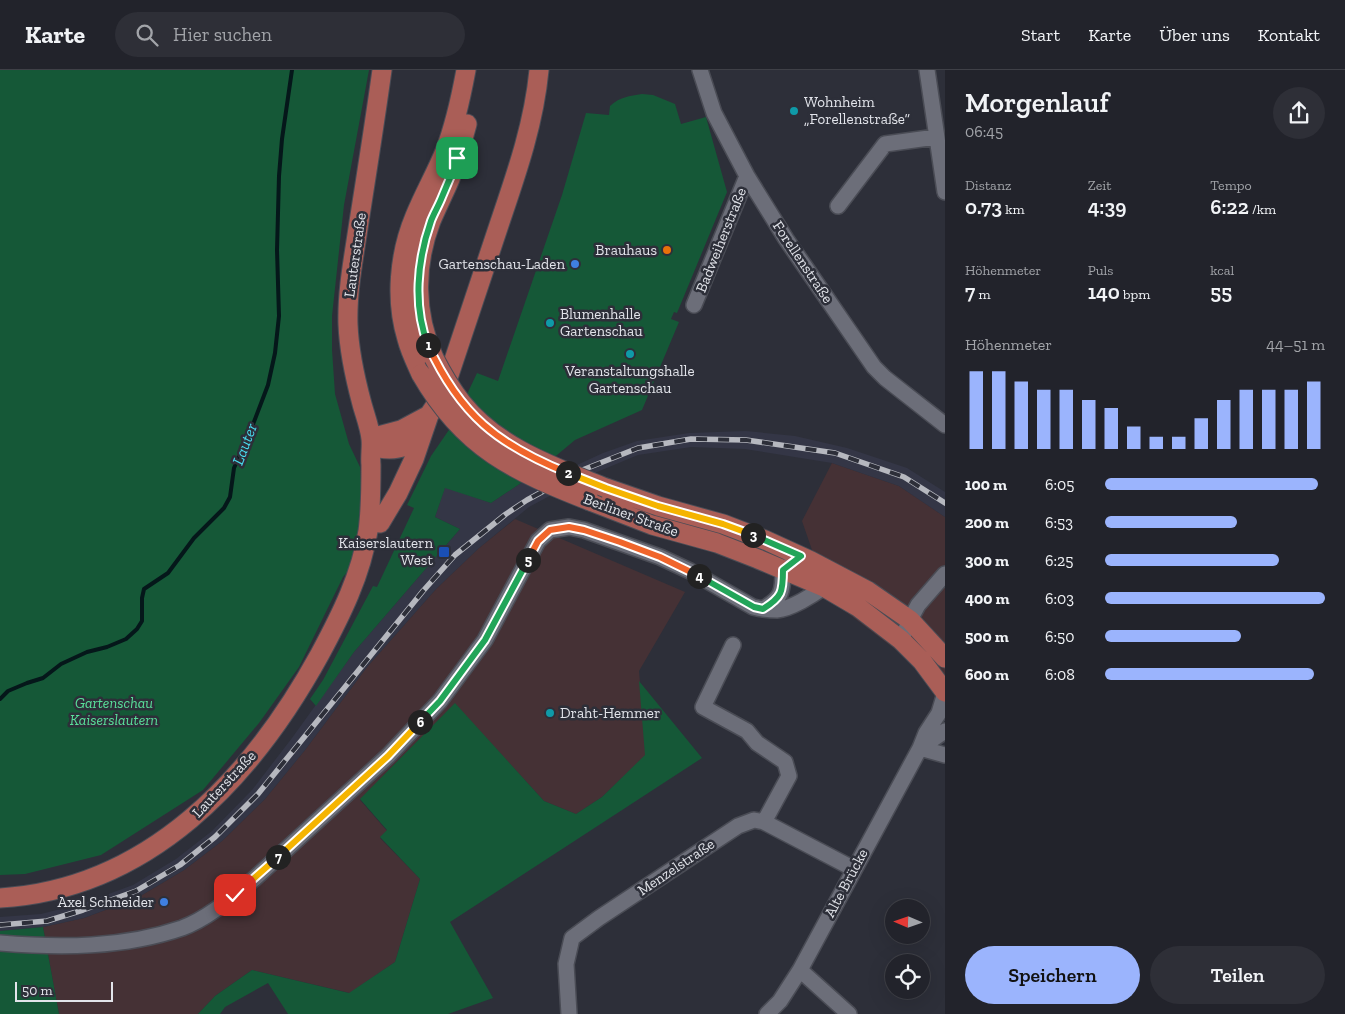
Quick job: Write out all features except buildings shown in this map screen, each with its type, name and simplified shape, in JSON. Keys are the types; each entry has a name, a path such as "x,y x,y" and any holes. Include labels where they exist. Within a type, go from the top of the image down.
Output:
{"main road":[{"name":"Lauterstraße","path":"360,566 367,555 380,523 383,481 382,462 356,379 351,354 348,306 351,272 382,70"},
{"name":"Berliner Straße","path":"474,72 470,110 460,149 432,220 420,262 418,284 421,322 427,344 463,405 487,428 526,454 606,488 658,506 723,524 765,540 801,556 868,591 910,620 945,658"},
{"name":"Berliner Straße","path":"474,72 458,108 445,152 414,217 403,256 401,290 404,326 410,350 433,394 452,419 469,436 502,461 524,473 652,525 717,543 824,587 858,607 901,640 922,661 945,692"},
{"path":"375,443 395,449 412,442 437,403 448,378 517,171 533,112 537,74"},
{"path":"380,523 398,494 414,459 426,422"},
{"name":"Lauterstraße","path":"0,898 46,891 76,883 106,873 138,857 181,828 210,803 242,768 300,688 337,621 360,566 370,516 375,443"}],"street":[{"name":"Forellenstraße","path":"700,70 714,113 747,176 786,239 874,366 885,378 945,426"},
{"path":"926,70 945,192"},
{"path":"838,206 885,144 936,137"},
{"name":"Badweiherstraße","path":"694,305 747,176"},
{"path":"0,943 83,945 136,940 183,927 211,913 235,895 388,756 440,701 485,640 538,541 550,530 569,527 620,542 690,571 754,607 763,609 780,610 810,597 824,587"},
{"path":"763,609 774,602 781,592 783,570 801,556"},
{"path":"901,640 922,600 945,574"},
{"path":"733,645 703,707 747,731 757,743 785,762 789,776 764,822 854,869"},
{"name":"Alte Brücke","path":"767,1014 780,1001 800,970 920,748 926,733 940,713 945,692"},
{"name":"Alte Brücke","path":"920,748 945,732"},
{"path":"920,748 945,755"},
{"name":"Menzelstraße","path":"569,1014 566,964 572,938 606,913 738,826 754,820 764,822"},
{"path":"800,970 849,1014"}],"shaded area":[{"path":"746,431 795,436 847,448 907,468 945,492 945,517 899,486 832,463 745,449 691,447 638,455 585,477 529,507 479,548 436,589 367,667 305,750 265,799 222,841 184,870 137,898 84,918 43,927 0,931 0,917 41,914 84,903 133,885 176,859 212,831 252,790 354,652 460,529 435,517 445,487 491,503 533,475 538,483 603,453 637,441 689,433"},
{"path":"832,463 899,486 945,517 945,709 908,659 829,599 802,521"},
{"path":"515,519 685,592 639,671 646,755 602,797 576,814 544,801 455,704 360,800 387,831 380,838 420,879 395,962 350,993 252,970 215,996 198,1014 59,1014 43,927 84,918 137,898 184,870 222,841 265,799 305,750 367,667 436,589 479,548"}],"green space":[{"name":"Gartenschau Kaiserslautern","path":"0,70 369,70 344,205 332,316 335,394 349,444 360,467 363,512 350,569 343,577 299,667 259,723 203,790 101,855 25,874 0,875"},
{"path":"653,95 675,104 681,124 706,117 727,192 677,313 674,312 671,319 679,322 642,410 575,440 533,475 491,503 445,488 435,517 460,529 354,652 316,706 310,699 323,680 373,586 377,587 414,508 407,505 431,456 453,424 477,373 498,381 562,195 586,113 609,115 610,106 617,101 629,96"},
{"path":"639,681 702,758 450,922 493,998 448,1014 288,1014 268,983 225,1007 220,1014 198,1014 215,996 252,970 349,993 395,962 420,879 380,837 387,830 360,799 455,703 544,801 576,814 602,797 645,755"},
{"path":"43,927 59,1014 0,1014 0,931"}],"waterway":[{"name":"Lauter","path":"0,699 8,691 43,678 61,664 87,652 107,647 126,639 137,629 142,621 144,589 168,573 194,538 224,508 230,497 234,468 268,385 275,353 279,316 277,250 279,176 282,139 292,70"}],"railway":[{"path":"0,925 47,921 83,910 136,891 180,865 215,837 258,794 423,591 455,555 506,514 527,500 580,471 638,448 691,439 746,440 835,453 904,477 945,503"}],"place":[{"name":"Wohnheim „Forellenstraße“","path":"794,111"},
{"name":"Brauhaus","path":"667,250"},
{"name":"Gartenschau-Laden","path":"575,264"},
{"name":"Blumenhalle Gartenschau","path":"550,323"},
{"name":"Veranstaltungshalle Gartenschau","path":"630,354"},
{"name":"Kaiserslautern West","path":"444,552"},
{"name":"Draht-Hemmer","path":"550,713"},
{"name":"Axel Schneider","path":"164,902"}],"route":[{"path":"235,895 388,756 440,701 485,640 538,541 550,530 569,527 620,542 690,571 740,600 763,609 774,602 781,592 783,570 801,556 723,524 658,506 561,470 507,443 478,421 463,405 447,382 427,344 421,322 419,297 420,262 423,249 432,220 457,158"}]}
